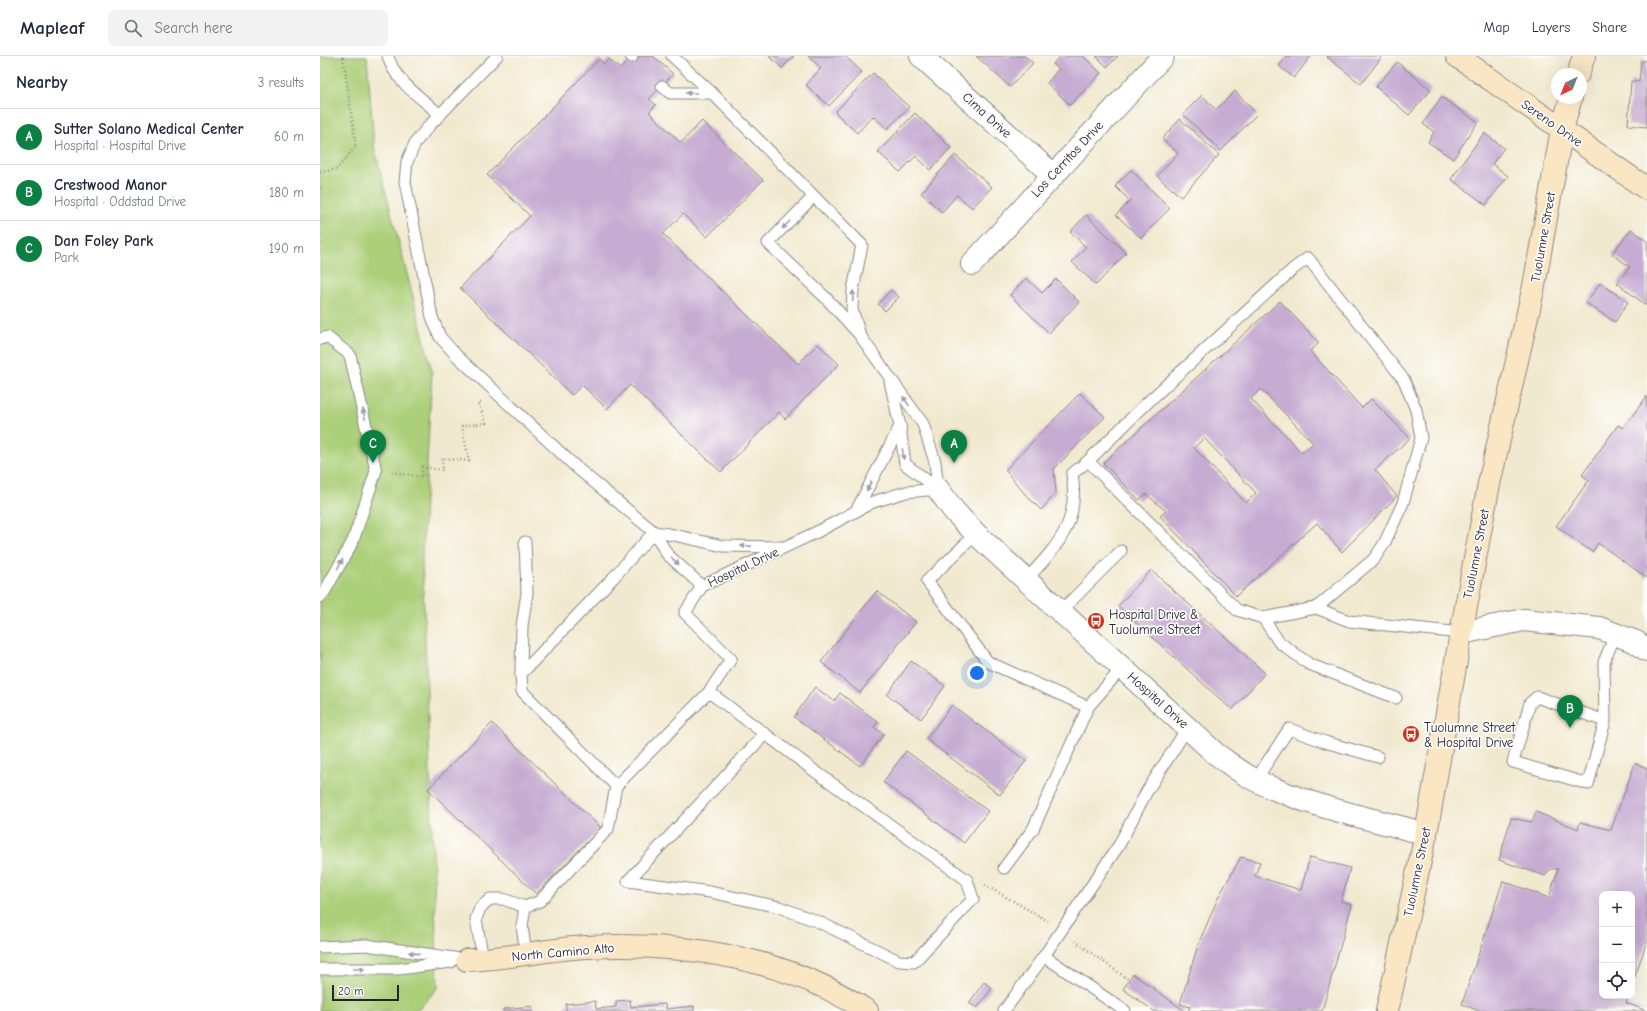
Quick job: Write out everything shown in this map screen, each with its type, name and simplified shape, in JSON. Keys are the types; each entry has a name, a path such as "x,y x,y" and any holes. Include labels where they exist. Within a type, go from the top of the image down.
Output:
{"main road":[{"name":"Sereno Drive","path":"1457,56 1647,189"},
{"path":"1580,68 1584,56"},
{"name":"Tuolumne Street","path":"1387,1011 1426,834 1489,484 1534,286 1562,129 1569,104"},
{"name":"North Camino Alto","path":"475,960 602,947 648,946 706,951 787,972 820,985 867,1011"}],"street":[{"name":"Cima Drive","path":"921,56 1053,174"},
{"name":"Los Cerritos Drive","path":"972,264 1053,174 1163,56"},
{"name":"Hospital Drive","path":"938,489 954,511 976,534 1216,754 1255,781 1301,800 1426,834"},
{"path":"1461,633 1524,620 1599,628 1636,642 1647,650"}],"lane":[{"path":"388,56 390,66 398,76 440,115"},
{"path":"320,968 399,968 475,960 476,919 480,908 490,899 503,899 524,907 540,901 608,829 616,786 709,692 731,659 685,613 702,586 667,554 654,532 577,468 458,356 440,336 432,317 405,182 407,162 415,143 497,56"},
{"path":"672,56 712,93 813,197 862,244 853,290 852,309 859,334"},
{"path":"662,86 670,93 712,93"},
{"path":"813,197 768,243 826,298 859,334 923,424 935,462 938,489"},
{"path":"1026,580 1056,547 1066,530 1075,493 1072,474 1088,461 1149,401 1288,274 1308,258 1404,380 1416,410 1421,438 1403,503 1384,544 1374,558 1316,608 1263,618 1237,610 1088,461"},
{"path":"320,339 327,337 350,354 376,471 353,541 325,592 320,597"},
{"path":"888,374 900,426 904,464 938,489"},
{"path":"856,512 900,426"},
{"name":"Hospital Drive","path":"702,586 856,512 872,502 906,492 938,489"},
{"path":"654,532 674,534 722,546 785,547"},
{"path":"522,674 613,578 654,532"},
{"path":"976,534 927,582 988,662 1088,707"},
{"path":"525,542 526,593 522,626 522,691 616,786"},
{"path":"1060,612 1121,551"},
{"path":"1316,608 1349,621 1461,633"},
{"path":"1263,618 1279,642 1309,664 1396,698"},
{"path":"1605,721 1536,697 1530,703 1513,762 1588,784 1605,721 1604,662 1615,635"},
{"path":"1004,868 1033,829 1088,707 1122,668"},
{"path":"709,692 967,880 973,899 914,962 899,961 819,922 779,907 710,892 628,881 765,734"},
{"path":"1005,1010 1044,956 1119,845 1147,791 1188,727"},
{"path":"1255,781 1289,729 1325,742 1378,757"},
{"path":"524,907 522,926 526,955"},
{"name":"North Camino Alto","path":"320,947 366,945 475,960"},
{"path":"1044,956 1124,1011"}],"path":[{"path":"320,172 337,169 356,146 343,56"},
{"path":"398,472 422,477 422,467 443,470 442,458 469,461 462,426 486,423 478,403 506,401"}],"green space":[{"path":"320,56 367,56 374,147 432,370 422,557 438,988 416,1011 320,1011"}],"building":[{"path":"633,56 653,56 673,74 649,99 656,105 649,112 681,143 702,121 763,180 707,237 683,214 663,234 798,364 818,344 839,364 785,419 779,412 721,472 630,385 607,409 582,385 572,395 460,288 530,216 487,175 599,59 604,64 609,59 620,69"},
{"path":"769,56 794,56 782,68"},
{"path":"808,56 845,56 862,72 829,106 806,85 821,68"},
{"path":"976,56 1025,56 1033,63 1010,87"},
{"path":"1060,56 1083,56 1101,73 1070,105 1047,83 1059,69 1053,64"},
{"path":"1096,56 1118,56 1107,67"},
{"path":"1285,56 1311,56 1294,78 1279,66 1286,57"},
{"path":"1379,56 1381,58 1361,84 1327,57"},
{"path":"1641,61 1647,61 1647,127 1628,125 1631,81 1639,82"},
{"path":"1397,62 1431,90 1409,115 1376,87"},
{"path":"873,73 909,107 887,129 873,116 857,133 835,112"},
{"path":"1235,91 1257,114 1221,151 1183,114 1202,95 1216,110"},
{"path":"1441,97 1478,122 1453,159 1428,142 1434,132 1423,124"},
{"path":"915,113 951,148 930,170 916,156 900,172 878,152"},
{"path":"1180,119 1219,155 1181,197 1157,176 1178,153 1162,139"},
{"path":"1484,133 1504,148 1492,164 1508,176 1486,205 1451,179"},
{"path":"955,155 992,187 972,208 957,195 942,212 921,193"},
{"path":"1131,170 1170,208 1141,238 1116,215 1130,201 1115,186"},
{"path":"1086,215 1126,253 1096,285 1072,262 1086,247 1070,232"},
{"path":"1631,229 1647,241 1647,306 1617,283 1630,267 1612,254"},
{"path":"1026,278 1042,293 1056,279 1079,302 1049,333 1010,295"},
{"path":"1600,283 1628,302 1615,322 1586,303"},
{"path":"891,290 899,297 885,311 878,304"},
{"path":"1280,301 1319,343 1310,351 1362,408 1371,399 1410,438 1375,470 1397,496 1342,552 1317,523 1236,596 1160,516 1166,511 1146,494 1139,500 1103,463","holes":["1261,389 1313,443 1302,453 1251,399","1204,438 1256,493 1246,503 1194,448"]},
{"path":"1080,393 1105,417 1054,469 1056,493 1041,510 1005,470"},
{"path":"1647,396 1647,578 1598,543 1592,552 1556,526 1589,480 1582,475 1618,425 1623,428"},
{"path":"1151,570 1265,673 1232,710 1118,606"},
{"path":"877,591 916,622 860,693 821,662"},
{"path":"911,661 945,686 921,719 887,695"},
{"path":"815,687 834,701 840,693 878,722 874,727 884,734 860,766 794,717"},
{"path":"952,705 1026,761 1000,795 926,739"},
{"path":"492,723 601,828 536,894 428,789"},
{"path":"906,751 988,811 964,843 883,782"},
{"path":"1635,763 1647,768 1647,941 1635,976 1635,891 1599,891 1599,999 1628,999 1626,1003 1647,1011 1479,1011 1462,1004 1503,881 1549,898 1558,869 1551,869 1545,876 1499,860 1511,818 1532,822 1536,812 1578,829 1580,822 1611,830"},
{"path":"1241,857 1260,862 1255,876 1301,890 1310,857 1350,868 1341,901 1352,905 1322,1011 1188,1011 1190,1007 1180,1004 1198,945 1218,898"},
{"path":"1133,974 1185,1011 1154,1011 1123,989"},
{"path":"984,982 992,988 977,1008 969,1003"},
{"path":"630,1000 631,1007 665,1004 666,1009 694,1006 694,1011 566,1011 566,1004 595,1001 596,1009 616,1007 616,1001"},
{"path":"532,1006 533,1011 503,1011 503,1009"}],"place":[{"name":"Dan Foley Park","path":"373,463"},
{"name":"Sutter Solano Medical Center","path":"954,463"},
{"name":"Hospital Drive & Tuolumne Street","path":"1096,621"},
{"name":"Crestwood Manor","path":"1570,728"},
{"name":"Tuolumne Street & Hospital Drive","path":"1411,734"}]}
